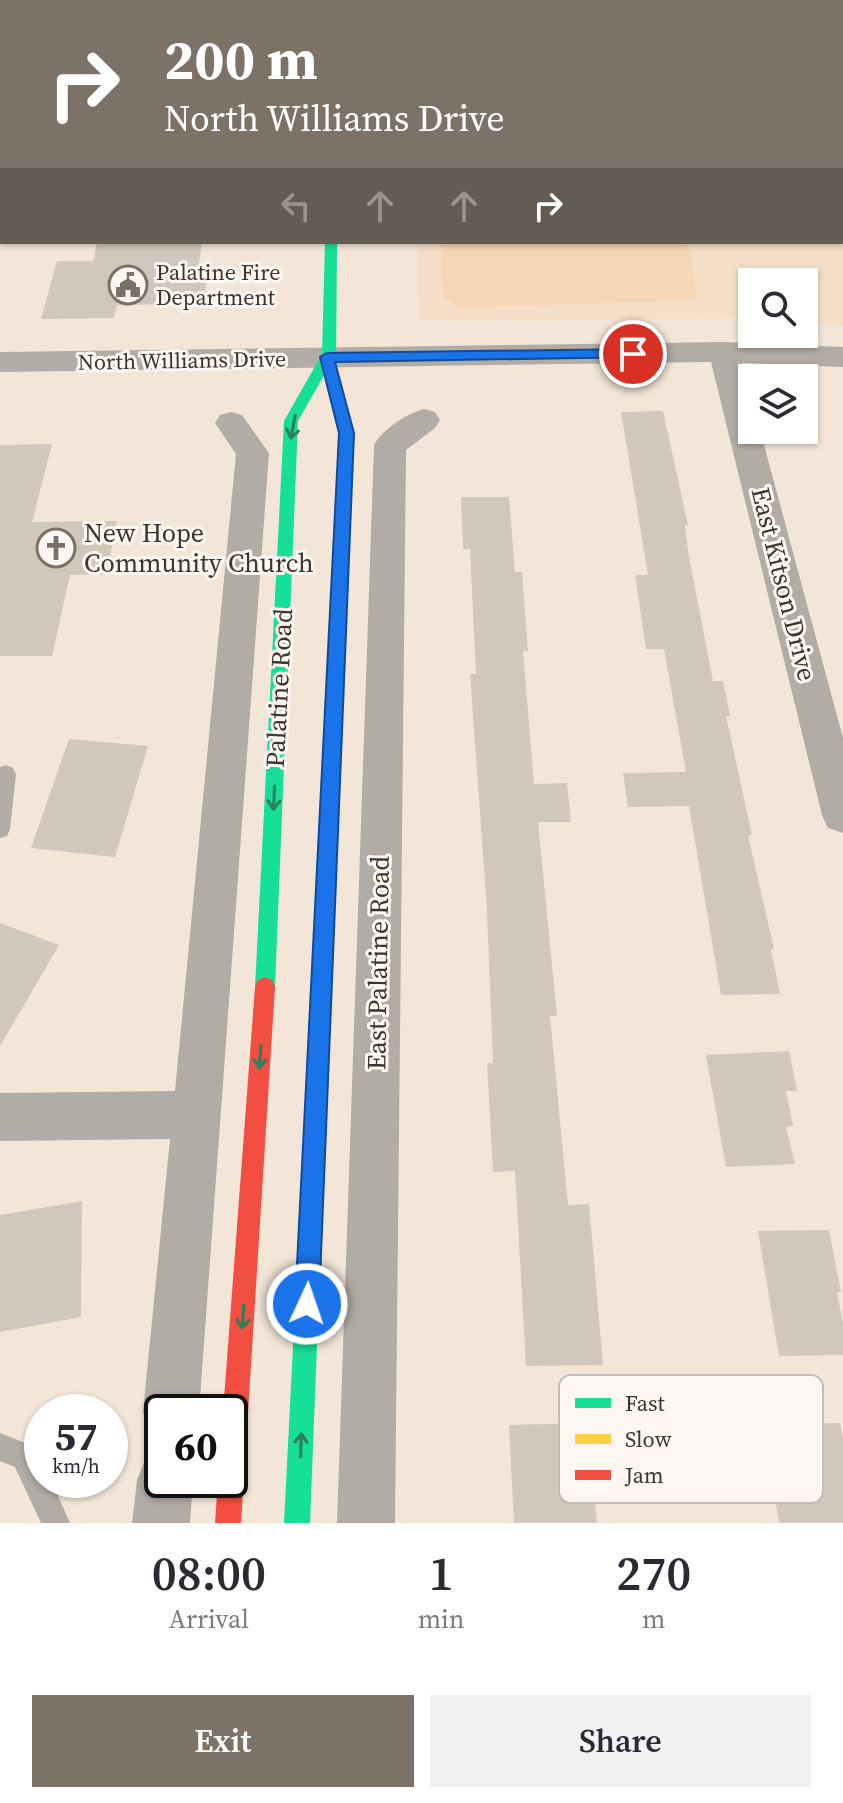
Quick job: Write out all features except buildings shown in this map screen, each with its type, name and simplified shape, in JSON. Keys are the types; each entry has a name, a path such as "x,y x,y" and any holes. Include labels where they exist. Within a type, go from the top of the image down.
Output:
{"main road":[{"path":"297,1523 347,433 327,357 331,244"},
{"name":"Palatine Road","path":"228,1523 265,984 291,421 327,357"}],"street":[{"name":"North Williams Drive","path":"0,362 724,352 843,357"},
{"name":"East Kitson Drive","path":"724,352 829,706 843,815"},
{"name":"East Palatine Road","path":"366,1523 390,445 424,420"},
{"name":"Palatine Road","path":"173,1394 253,453 231,423"},
{"path":"0,1117 197,1115"},
{"path":"161,1523 163,1498"}],"lane":[{"path":"0,829 6,774"},
{"path":"0,1447 25,1457 56,1523"}],"shaded area":[{"path":"417,244 843,244 843,326 818,323 818,268 738,268 738,319 419,320"},
{"path":"441,244 685,244 690,250 697,300 458,308 443,296"}],"traffic: fast":[{"path":"329,366 331,244"},
{"path":"265,987 291,421 327,357"},
{"path":"297,1523 320,1015"}],"traffic: slow":[{"path":"320,1015 347,433 329,366"}],"traffic: jam":[{"path":"228,1523 265,987"}],"place":[{"name":"Palatine Fire Department","path":"128,285"},
{"name":"New Hope Community Church","path":"56,548"}],"route":[{"path":"307,1304 347,433 327,357 633,354"}]}
